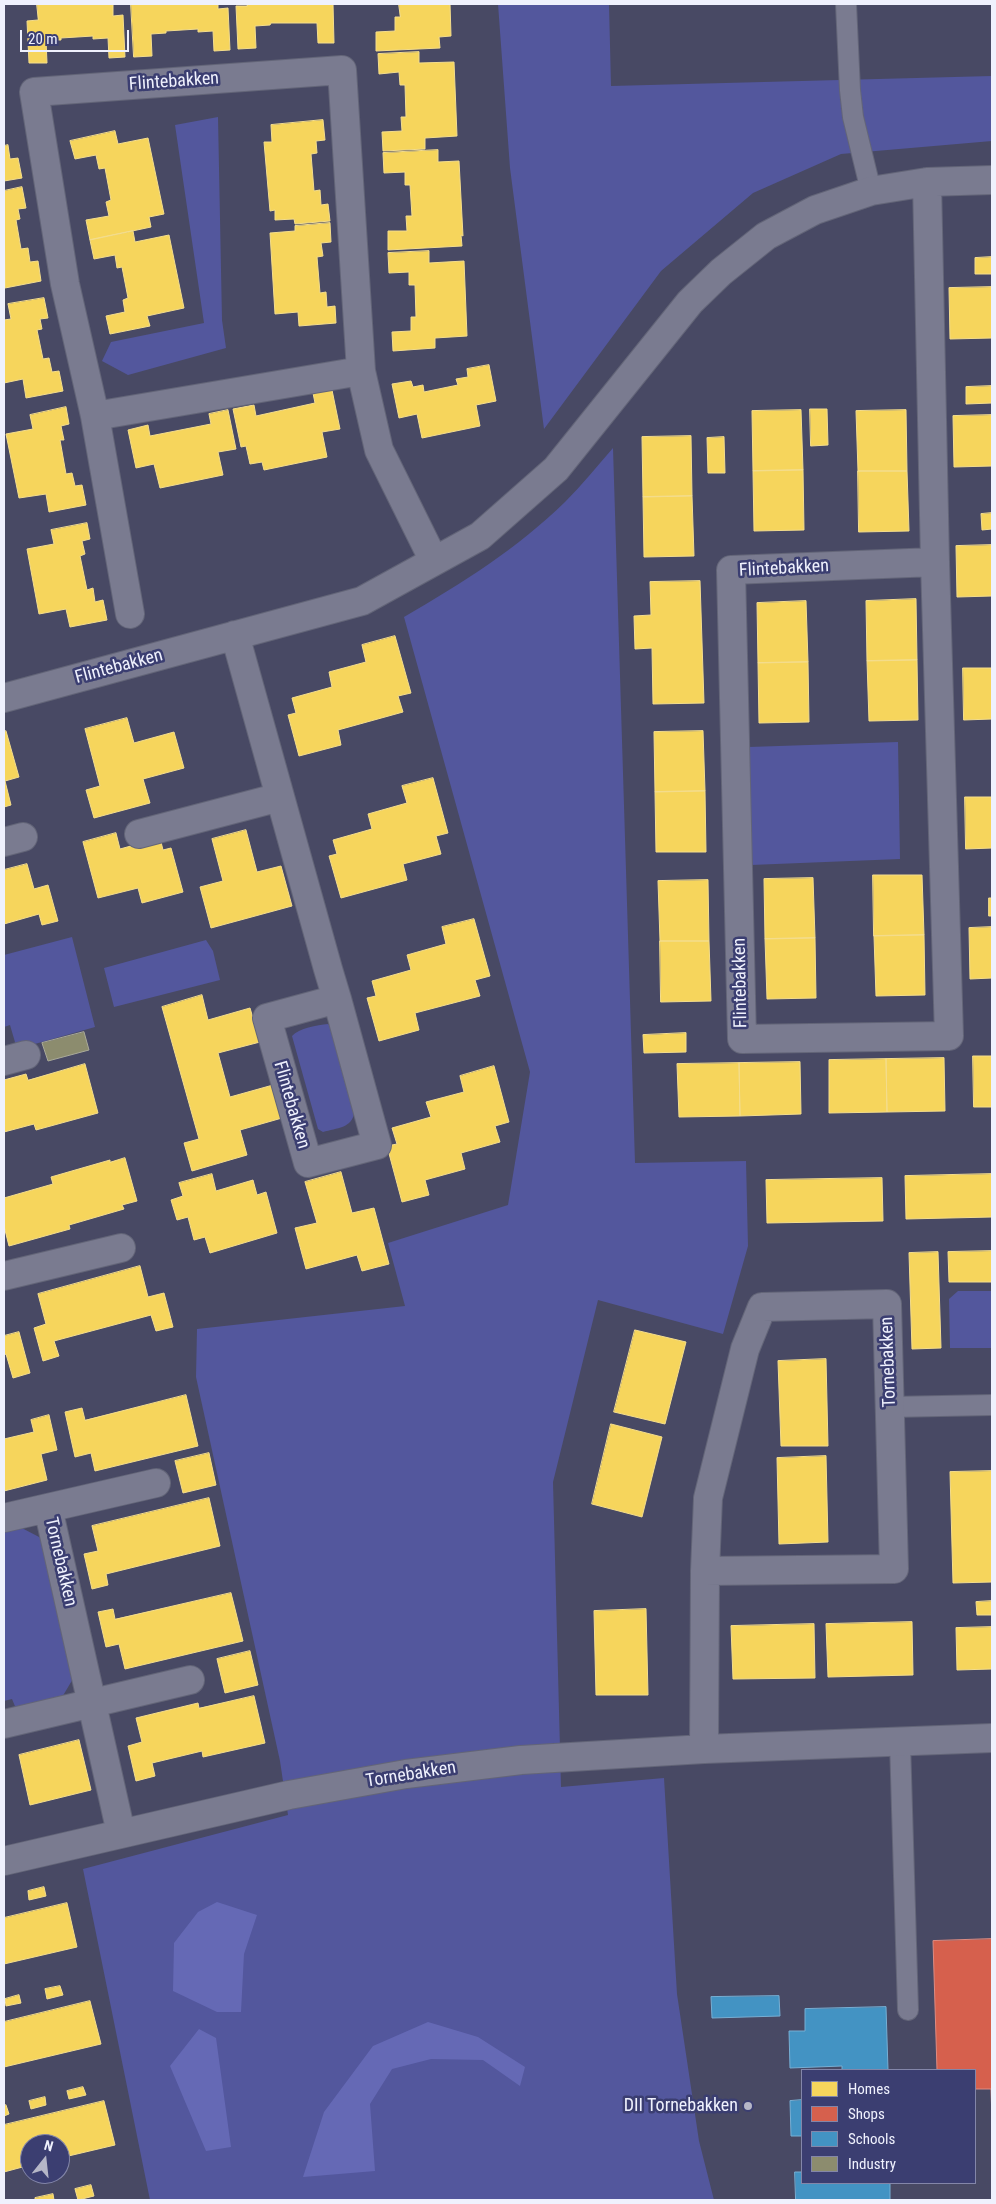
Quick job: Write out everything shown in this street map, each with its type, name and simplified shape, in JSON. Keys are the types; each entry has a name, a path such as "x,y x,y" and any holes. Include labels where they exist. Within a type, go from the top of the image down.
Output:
{"street":[{"name":"Flintebakken","path":"130,614 95,416 64,284 34,92 342,70 361,371 379,450 434,561"},
{"name":"Flintebakken","path":"4,698 362,601 480,536 556,469 690,302 720,272 766,236 815,210 871,191 927,182 992,180"},
{"name":"Flintebakken","path":"927,182 935,562 949,1036 742,1039 731,570 935,562"},
{"path":"95,416 361,371"},
{"name":"Flintebakken","path":"235,635 337,999 377,1145 308,1163 267,1018 337,999"},
{"path":"139,834 280,798"},
{"path":"4,1276 121,1248"},
{"name":"Tornebakken","path":"704,1749 705,1571 708,1498 745,1348 762,1307 887,1304 894,1569 705,1571"},
{"name":"Tornebakken","path":"4,1518 156,1483"},
{"name":"Tornebakken","path":"48,1508 121,1833"},
{"path":"4,1724 190,1680"},
{"name":"Tornebakken","path":"4,1861 289,1795 406,1774 521,1760 704,1749 992,1738"}],"lane":[{"path":"846,4 851,99 871,191"},
{"path":"890,1407 992,1405"},
{"path":"900,1742 908,2010"}],"shaded area":[{"path":"498,4 609,4 611,86 992,76 992,141 841,154 753,193 661,271 544,429 510,168"},
{"path":"218,117 222,320 226,348 128,375 102,361 111,342 204,323 175,125"},
{"path":"613,448 635,1163 746,1161 748,1246 723,1334 598,1300 553,1482 561,1787 664,1778 677,1994 699,2141 714,2200 150,2200 83,1869 288,1815 280,1761 196,1377 197,1329 405,1306 388,1243 508,1205 530,1072 404,617 447,592 528,535 565,502"},
{"path":"898,742 900,859 751,865 749,747"},
{"path":"72,937 95,1027 17,1049 10,1025 4,1027 4,955"},
{"path":"206,940 213,951 220,980 114,1007 104,968"},
{"path":"328,1024 333,1029 354,1113 353,1118 347,1125 323,1132 318,1129 292,1036 304,1029"},
{"path":"958,1291 992,1291 992,1348 950,1348 949,1299"},
{"path":"16,1525 41,1538 74,1677 61,1699 17,1711 12,1699 4,1701 4,1529"},
{"path":"217,1902 257,1915 244,1954 241,2012 217,2012 173,1991 174,1943 198,1912"},
{"path":"428,2022 478,2037 525,2067 520,2086 483,2060 431,2059 392,2069 370,2104 375,2171 303,2177 324,2112 373,2046"},
{"path":"199,2029 216,2038 231,2147 206,2151 170,2066"}],"building: Homes":[{"path":"37,4 113,4 113,16 123,15 125,57 109,58 108,38 93,39 93,36 61,38 61,40 46,40 47,63 29,63 27,21 38,20"},
{"path":"131,4 218,4 218,9 228,8 230,50 214,51 213,31 198,32 198,29 166,31 166,33 151,34 152,56 134,57"},
{"path":"247,4 333,4 334,43 318,43 317,23 271,23 270,25 255,26 256,48 238,49 236,6 247,6"},
{"path":"399,4 450,4 451,36 439,37 440,48 376,51 376,32 395,31 395,17 400,17"},
{"path":"419,52 419,63 454,62 457,136 425,138 425,149 383,151 382,132 402,131 401,117 406,117 405,85 400,85 399,72 379,74 378,54"},
{"path":"323,120 325,140 316,141 317,153 311,154 314,191 320,190 321,205 328,204 330,221 295,224 294,219 275,220 275,210 270,211 264,142 272,142 271,125"},
{"path":"115,131 118,144 148,138 164,214 149,217 151,227 90,240 86,220 109,216 106,202 111,200 105,168 99,169 96,155 75,159 70,141"},
{"path":"8,145 10,159 18,158 22,178 4,181 4,146"},
{"path":"438,150 438,162 459,161 462,246 388,250 388,231 407,231 406,216 412,216 410,185 405,185 405,172 384,173 383,153"},
{"path":"22,187 26,208 18,209 20,219 16,220 21,249 28,248 30,262 38,261 41,281 5,288 4,191"},
{"path":"330,223 331,242 321,243 323,256 317,257 320,293 326,292 327,307 335,306 336,323 299,326 298,312 275,314 270,233 295,231 295,226"},
{"path":"133,231 135,242 169,235 184,308 147,316 150,326 110,334 106,316 125,312 123,300 128,298 122,267 117,268 115,255 94,259 90,240"},
{"path":"429,251 429,263 464,261 467,336 435,338 435,348 393,351 392,332 411,331 411,317 416,317 415,285 409,285 409,272 389,273 388,253"},
{"path":"992,257 992,274 975,274 975,258"},
{"path":"992,287 992,338 950,339 949,288"},
{"path":"44,298 48,318 40,319 42,329 37,330 43,359 49,358 52,372 59,371 63,391 26,398 23,379 4,383 4,320 11,319 8,304"},
{"path":"489,365 496,401 476,405 480,426 422,438 417,414 399,418 392,384 411,381 413,387 423,385 424,392 458,385 456,379 468,377 467,369"},
{"path":"992,386 992,403 966,404 966,387"},
{"path":"332,390 340,429 322,432 327,457 264,470 262,462 250,464 246,446 241,447 233,409 254,405 256,416 315,403 313,393"},
{"path":"66,407 69,424 61,426 64,440 60,440 66,474 72,473 75,486 82,485 86,505 49,512 46,494 19,498 6,434 33,429 30,415"},
{"path":"810,409 827,409 828,445 811,446"},
{"path":"228,410 236,449 218,452 223,475 160,488 154,464 136,468 128,430 148,425 150,436 211,424 209,414"},
{"path":"801,410 803,470 753,471 752,411"},
{"path":"906,410 907,471 858,471 856,411"},
{"path":"992,415 992,466 954,467 953,416"},
{"path":"691,436 692,496 643,497 642,437"},
{"path":"724,437 725,473 708,473 707,438"},
{"path":"803,470 804,530 754,531 753,471"},
{"path":"858,471 907,471 909,531 859,532"},
{"path":"692,496 694,556 644,557 643,497"},
{"path":"992,513 992,529 982,530 981,514"},
{"path":"87,523 90,539 82,541 85,554 80,556 87,590 93,588 95,602 103,600 107,620 70,627 66,609 39,614 27,549 54,544 51,530"},
{"path":"992,545 992,596 957,597 956,546"},
{"path":"700,581 704,703 653,704 652,648 635,649 634,616 651,615 650,582"},
{"path":"916,599 917,660 867,661 866,601"},
{"path":"806,601 808,662 758,663 757,603"},
{"path":"395,636 411,693 398,696 403,712 338,730 341,745 299,756 288,715 296,713 292,698 332,687 329,672 366,662 362,645"},
{"path":"917,660 918,720 869,721 867,661"},
{"path":"808,662 809,722 759,723 758,663"},
{"path":"963,668 992,668 992,719 964,720"},
{"path":"127,718 134,743 174,732 184,768 143,779 150,803 94,818 86,790 100,786 85,729"},
{"path":"6,731 19,777 5,781 11,805 4,807 4,732"},
{"path":"703,731 705,791 655,792 654,732"},
{"path":"433,778 448,833 436,836 441,854 403,864 407,880 341,898 329,856 337,854 333,840 372,829 368,814 407,803 402,786"},
{"path":"705,791 706,852 656,852 655,792"},
{"path":"965,797 992,797 992,848 966,849"},
{"path":"246,830 257,872 281,866 292,906 211,928 200,887 223,881 212,839"},
{"path":"116,833 120,849 160,838 163,850 171,848 183,892 142,903 138,888 98,898 83,842"},
{"path":"27,864 34,889 48,885 58,921 42,925 39,914 4,924 4,870"},
{"path":"873,875 922,875 924,935 874,936"},
{"path":"813,878 815,938 765,939 764,879"},
{"path":"708,880 709,941 660,941 658,881"},
{"path":"989,898 992,898 992,916 989,916"},
{"path":"474,919 490,976 475,980 480,996 415,1013 419,1030 379,1041 367,998 376,996 372,981 411,970 407,955 446,944 442,927"},
{"path":"992,927 992,978 970,979 969,928"},
{"path":"924,935 925,995 876,996 874,936"},
{"path":"815,938 816,998 767,999 765,939"},
{"path":"660,941 709,941 711,1001 661,1002"},
{"path":"202,995 208,1020 250,1008 260,1042 218,1053 230,1097 273,1085 282,1118 240,1130 247,1155 192,1171 184,1143 199,1139 162,1007"},
{"path":"686,1033 686,1052 644,1053 643,1035"},
{"path":"973,1056 992,1056 992,1107 974,1107"},
{"path":"944,1058 945,1111 887,1112 886,1059"},
{"path":"886,1059 887,1112 829,1113 829,1060"},
{"path":"800,1062 801,1114 740,1116 739,1063"},
{"path":"739,1063 740,1116 679,1117 677,1064"},
{"path":"85,1064 98,1113 36,1130 34,1124 4,1132 4,1080 26,1074 28,1080"},
{"path":"494,1066 509,1122 495,1126 500,1142 461,1153 465,1169 425,1180 429,1195 402,1202 387,1146 397,1144 392,1128 431,1117 426,1102 464,1092 460,1076"},
{"path":"125,1158 137,1201 122,1205 124,1209 69,1225 70,1229 9,1246 4,1226 4,1198 53,1184 51,1177 110,1160 110,1162"},
{"path":"341,1172 352,1213 374,1208 389,1264 362,1271 357,1255 306,1269 295,1228 317,1223 305,1182"},
{"path":"212,1174 216,1191 253,1180 257,1195 266,1192 277,1233 210,1253 205,1237 194,1240 188,1217 177,1220 171,1200 183,1196 179,1183"},
{"path":"992,1174 992,1217 906,1219 905,1176"},
{"path":"882,1178 883,1221 767,1223 766,1180"},
{"path":"992,1251 992,1282 949,1282 948,1252"},
{"path":"938,1252 941,1348 912,1349 909,1253"},
{"path":"140,1266 148,1297 164,1293 173,1327 156,1331 151,1315 54,1341 59,1356 43,1361 34,1328 46,1324 38,1294"},
{"path":"635,1330 686,1342 665,1424 614,1412"},
{"path":"19,1332 30,1373 13,1378 6,1354 4,1355 4,1336"},
{"path":"826,1359 828,1446 781,1446 778,1361"},
{"path":"186,1395 198,1446 95,1471 91,1453 75,1457 65,1412 82,1408 85,1420"},
{"path":"49,1415 57,1450 41,1454 47,1480 4,1491 4,1439 34,1432 31,1420"},
{"path":"611,1424 662,1437 642,1517 592,1504"},
{"path":"209,1453 216,1485 183,1493 175,1461"},
{"path":"826,1456 828,1542 779,1544 777,1458"},
{"path":"992,1471 992,1582 953,1583 950,1472"},
{"path":"209,1498 220,1546 106,1574 108,1585 92,1589 84,1554 98,1551 92,1526"},
{"path":"231,1593 243,1641 125,1669 119,1644 106,1647 98,1612 113,1609 115,1619"},
{"path":"992,1601 992,1615 977,1615 976,1602"},
{"path":"646,1609 648,1695 596,1695 594,1611"},
{"path":"912,1622 913,1675 828,1677 826,1624"},
{"path":"814,1624 815,1678 733,1679 731,1626"},
{"path":"992,1627 992,1669 957,1670 956,1628"},
{"path":"250,1651 258,1685 225,1693 217,1659"},
{"path":"254,1696 265,1743 203,1757 202,1751 152,1763 155,1776 136,1781 128,1746 142,1742 136,1718 198,1703 199,1708"},
{"path":"79,1740 91,1790 30,1805 19,1755"},
{"path":"44,1887 46,1896 29,1900 28,1891"},
{"path":"67,1903 77,1947 4,1964 4,1918"},
{"path":"60,1986 63,1995 47,1999 45,1989"},
{"path":"19,1995 21,2003 6,2006 5,1999"},
{"path":"90,2001 101,2044 4,2067 4,2022"},
{"path":"83,2087 86,2095 69,2099 67,2091"},
{"path":"45,2097 46,2105 31,2109 29,2101"},
{"path":"104,2101 115,2145 70,2156 70,2134 20,2134 20,2168 4,2172 4,2125"},
{"path":"6,2105 9,2114 4,2116 4,2106"},
{"path":"91,2185 94,2196 78,2200 75,2189"},
{"path":"53,2194 54,2200 35,2200 35,2198"}],"building: Shops":[{"path":"992,1939 992,2120 991,2089 976,2089 976,2069 937,2069 933,1941"}],"building: Schools":[{"path":"779,1996 780,2016 712,2018 711,1997"},
{"path":"886,2007 888,2069 842,2069 842,2066 790,2068 789,2031 805,2031 805,2009"},
{"path":"801,2100 801,2136 791,2136 790,2101"},
{"path":"795,2172 801,2172 801,2184 890,2184 890,2200 796,2200"}],"building: Industry":[{"path":"84,1032 89,1050 48,1061 42,1043"}],"place":[{"name":"DII Tornebakken","path":"748,2106"}]}
